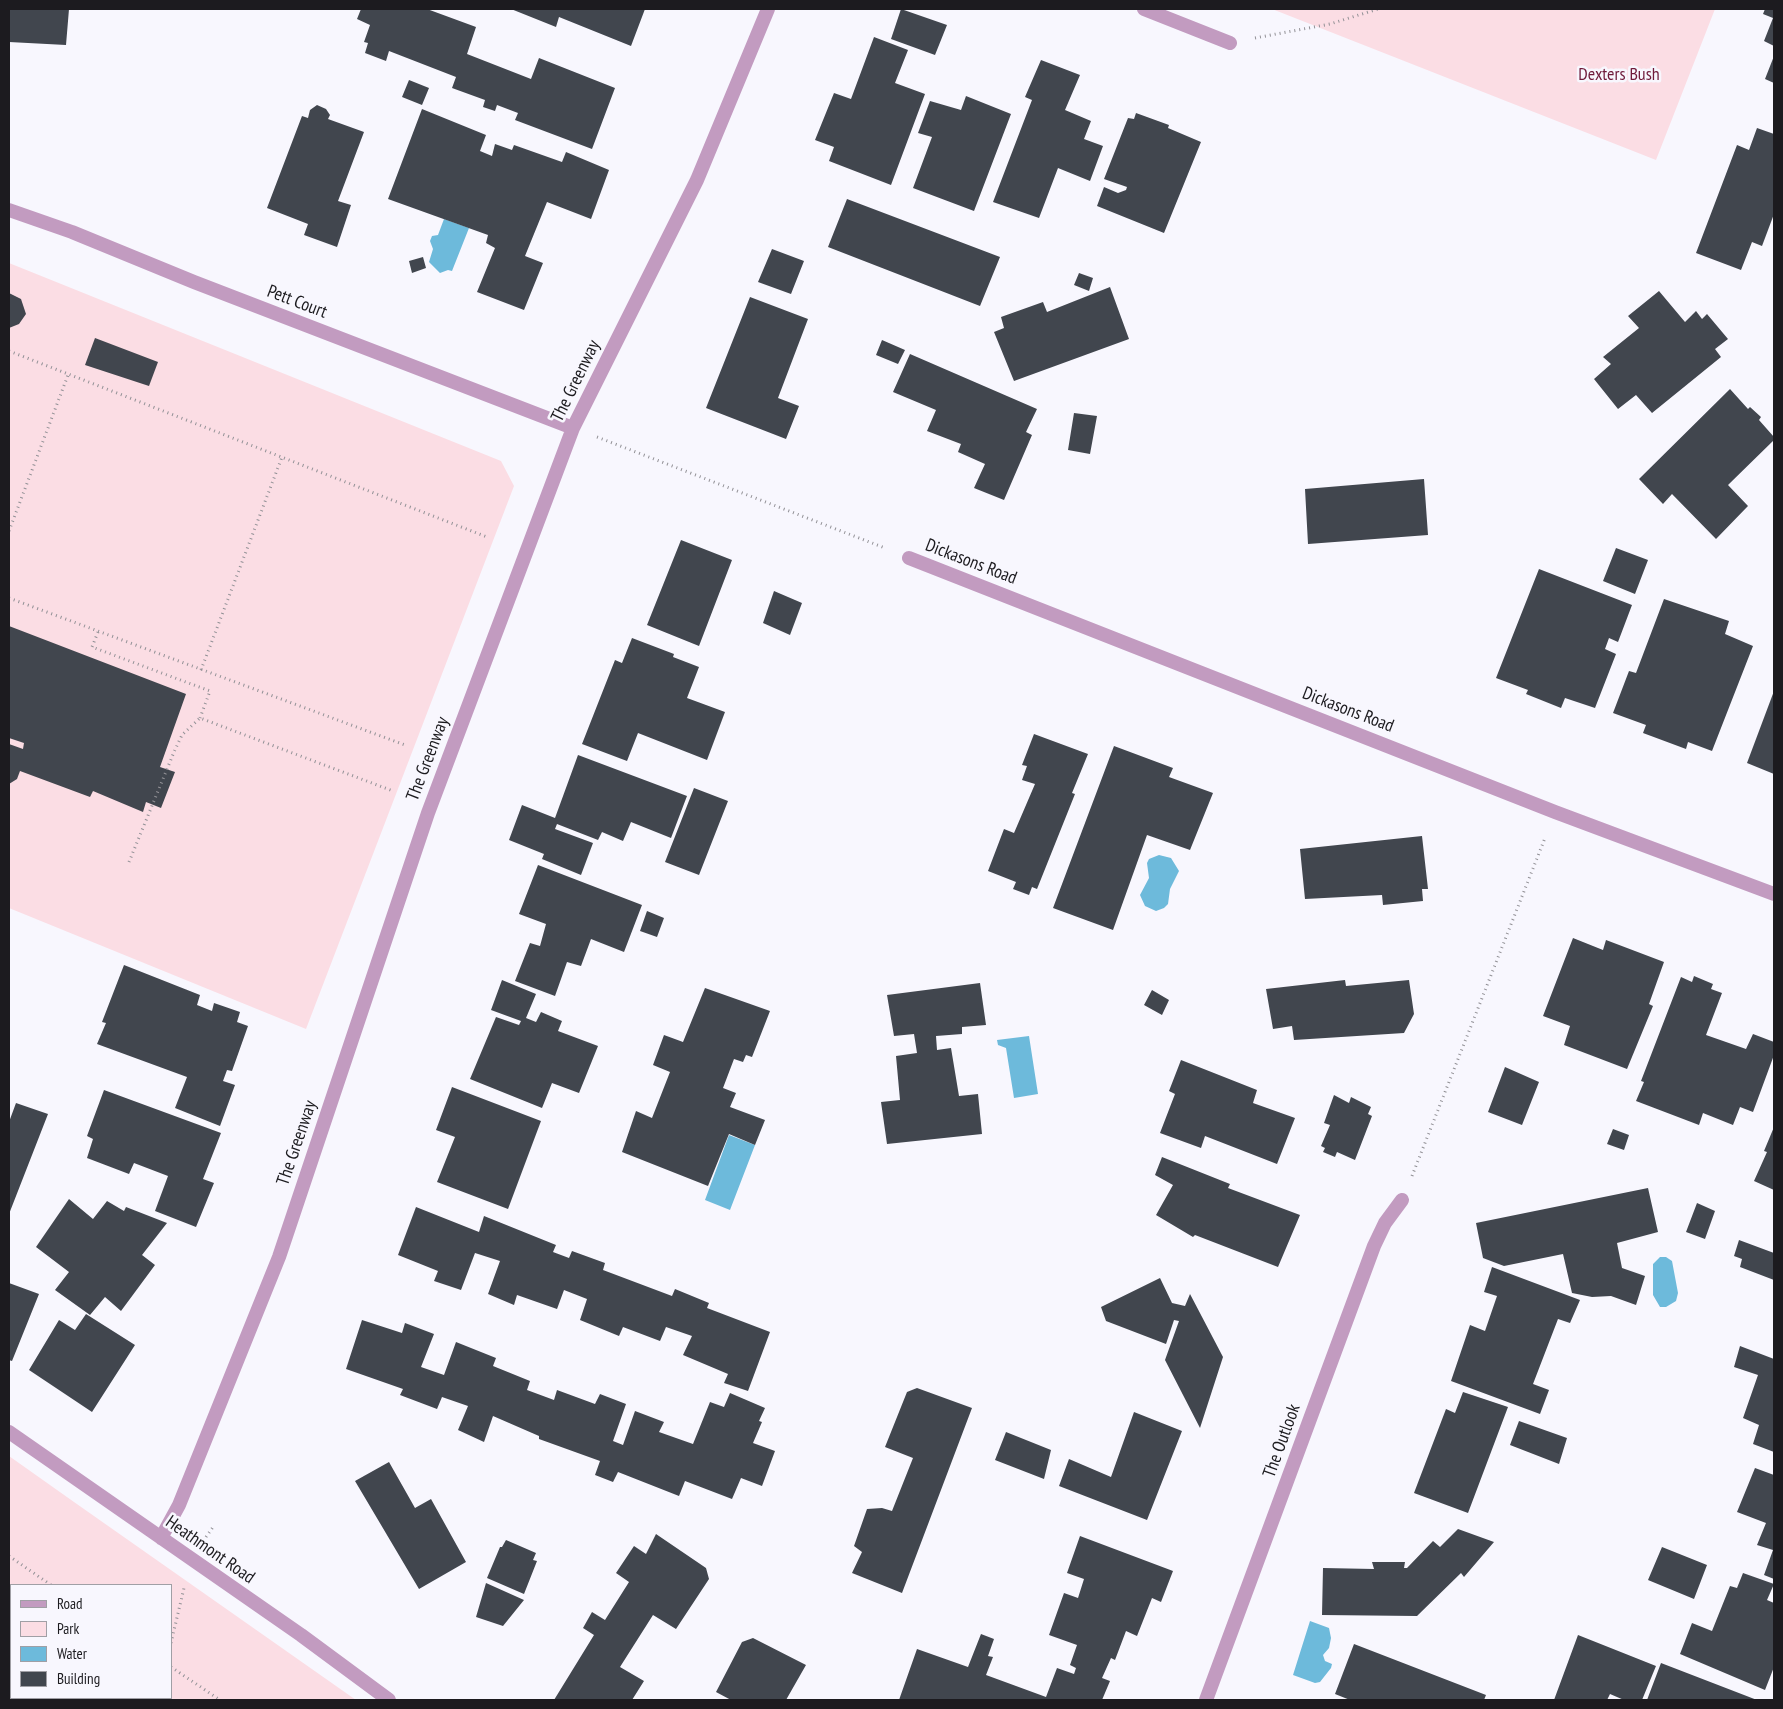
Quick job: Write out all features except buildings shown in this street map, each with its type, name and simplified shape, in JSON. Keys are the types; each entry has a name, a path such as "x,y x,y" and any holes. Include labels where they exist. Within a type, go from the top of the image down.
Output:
{"street":[{"name":"The Greenway","path":"161,1538 179,1506 279,1257 428,813 573,428 697,180 768,9"},
{"path":"1144,9 1230,43"},
{"name":"Pett Court","path":"9,210 72,232 573,428"},
{"name":"Dickasons Road","path":"909,558 1555,812 1774,894"},
{"name":"The Outlook","path":"1206,1700 1374,1246 1385,1223 1402,1200"},
{"name":"Heathmont Road","path":"9,1432 301,1635 389,1700"}],"path":[{"path":"1230,43 1330,24 1378,9"},
{"path":"9,351 486,537"},
{"path":"9,531 68,375"},
{"path":"573,428 909,558"},
{"path":"201,670 282,457"},
{"path":"9,598 405,745"},
{"path":"98,632 92,647 210,691 200,718 182,735 129,862"},
{"path":"200,718 393,791"},
{"path":"1402,1200 1555,812"},
{"path":"9,1556 50,1584"},
{"path":"172,1668 220,1700"}],"green space":[{"name":"Dexters Bush","path":"1272,9 1715,9 1656,160"},
{"path":"9,263 501,461 514,486 306,1029 9,908"},
{"path":"9,1456 356,1700 102,1699 172,1699 172,1584 10,1584 9,1633"}],"water":[{"path":"444,219 469,228 452,271 448,270 440,273 429,262 433,249 430,241 432,236 438,235"},
{"path":"1159,855 1171,858 1179,871 1170,889 1168,904 1156,911 1145,906 1140,895 1149,878 1147,863 1149,859"},
{"path":"1029,1036 1038,1094 1014,1098 1006,1048 998,1045 997,1040"},
{"path":"729,1135 755,1145 730,1210 705,1200"},
{"path":"1660,1257 1666,1257 1672,1261 1678,1293 1676,1301 1666,1307 1660,1307 1653,1295 1653,1264"},
{"path":"1310,1621 1329,1628 1331,1638 1329,1648 1323,1655 1325,1661 1332,1664 1331,1668 1320,1682 1315,1683 1293,1675"}]}
